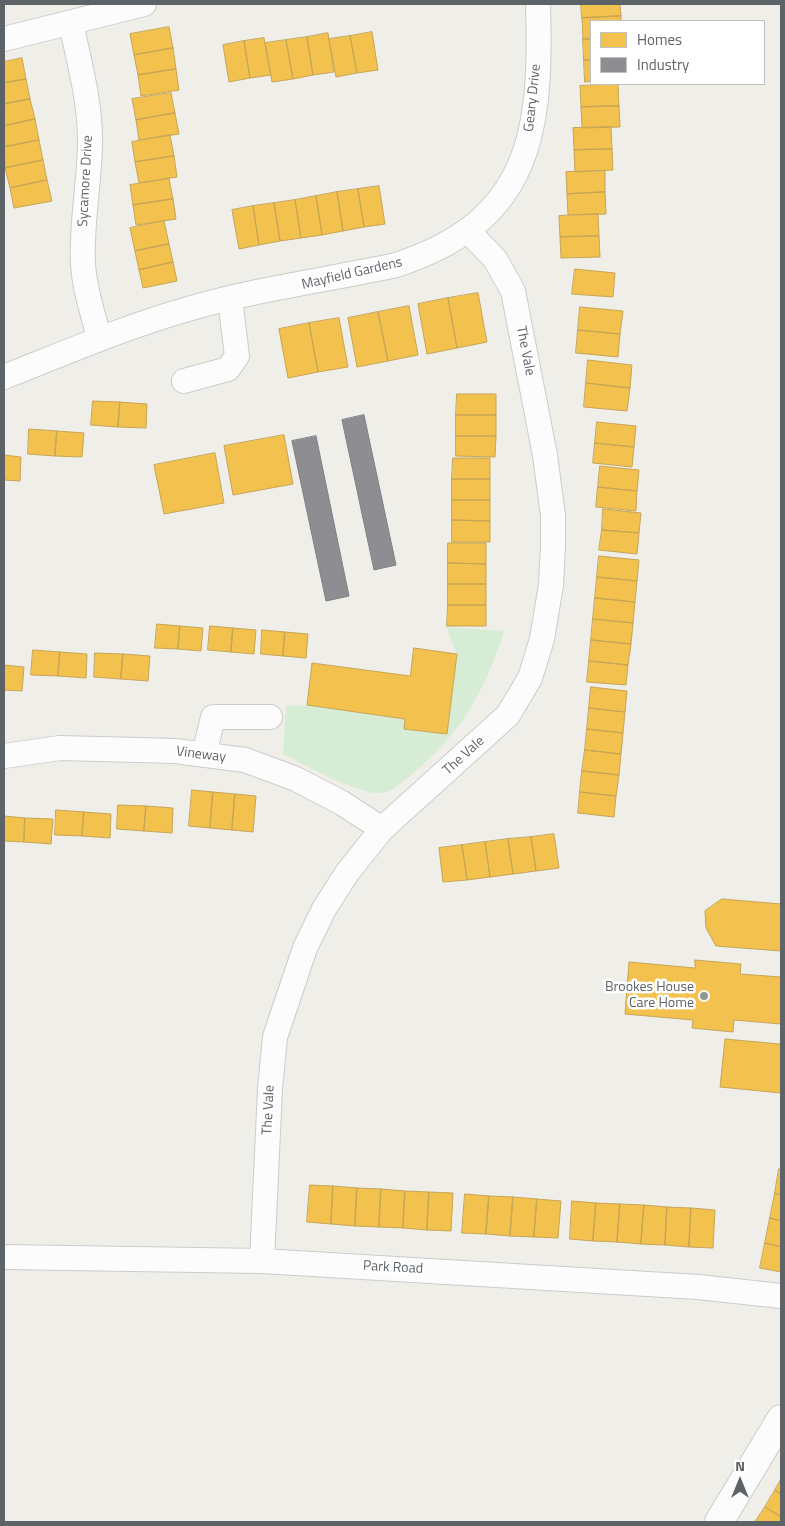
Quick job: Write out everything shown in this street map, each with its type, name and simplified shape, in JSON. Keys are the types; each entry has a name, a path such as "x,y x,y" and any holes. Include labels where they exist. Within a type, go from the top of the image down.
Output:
{"street":[{"path":"4,39 71,23 117,9 144,4"},
{"name":"Geary Drive","path":"468,231 485,217 501,197 521,163 532,128 538,82 538,4"},
{"name":"Sycamore Drive","path":"71,23 82,76 90,140 83,264 86,289 99,338"},
{"name":"Mayfield Gardens","path":"4,377 148,320 230,299 396,265 420,258 468,231"},
{"name":"The Vale","path":"262,1261 270,1089 275,1037 305,948 324,910 347,873 382,829 508,715 530,678 542,639 551,585 554,516 545,455 513,291 495,259 468,231"},
{"path":"184,381 228,369 237,356 230,299"},
{"path":"204,755 213,717 270,717"},
{"name":"Vineway","path":"4,756 60,748 175,751 245,760 296,778 342,802 382,829"},
{"name":"Park Road","path":"4,1257 262,1261 698,1287 781,1296"},
{"path":"719,1522 781,1419"}],"green space":[{"path":"446,627 504,631 497,653 479,693 468,711 442,745 410,776 389,791 372,793 346,785 283,754 286,706 307,705 405,719 405,729 446,734 457,654"}],"building: Homes":[{"path":"581,4 620,4 621,16 582,18"},
{"path":"621,16 621,20 590,20 590,39 583,39 582,18"},
{"path":"169,27 173,48 134,55 130,34"},
{"path":"372,32 378,70 357,73 350,36"},
{"path":"328,33 334,72 313,75 307,37"},
{"path":"350,36 357,73 336,77 329,39"},
{"path":"307,37 313,75 293,79 286,40"},
{"path":"264,38 271,75 250,78 244,41"},
{"path":"583,39 590,39 590,60 584,60"},
{"path":"286,40 293,79 272,82 265,43"},
{"path":"244,41 250,78 229,82 223,45"},
{"path":"173,48 176,69 138,75 134,55"},
{"path":"22,58 26,79 4,83 4,62"},
{"path":"584,60 590,60 590,81 585,82"},
{"path":"176,69 179,90 141,96 138,75"},
{"path":"26,79 30,99 4,104 4,83"},
{"path":"618,85 619,106 581,107 580,86"},
{"path":"171,93 175,113 136,120 132,99"},
{"path":"30,99 35,119 4,126 4,104"},
{"path":"619,106 620,127 582,128 581,107"},
{"path":"175,113 179,134 139,140 136,120"},
{"path":"35,119 39,140 4,147 4,126"},
{"path":"611,127 612,149 574,150 573,128"},
{"path":"170,135 174,156 135,162 132,142"},
{"path":"39,140 43,160 5,168 4,147"},
{"path":"612,149 613,170 575,172 574,150"},
{"path":"174,156 177,177 139,183 135,162"},
{"path":"43,160 47,180 10,188 5,168"},
{"path":"605,171 605,192 567,194 566,172"},
{"path":"169,179 173,199 133,205 130,185"},
{"path":"47,180 52,201 14,208 10,188"},
{"path":"379,186 385,224 364,227 358,189"},
{"path":"358,189 364,227 343,231 337,192"},
{"path":"337,192 343,231 322,235 316,196"},
{"path":"605,192 606,214 568,215 567,194"},
{"path":"316,196 322,235 301,238 295,200"},
{"path":"173,199 176,219 136,225 133,205"},
{"path":"295,200 301,238 280,241 274,203"},
{"path":"274,203 280,241 259,245 253,206"},
{"path":"253,206 259,245 239,249 232,210"},
{"path":"598,214 599,236 560,237 559,216"},
{"path":"164,221 169,244 135,251 130,228"},
{"path":"599,236 600,257 561,258 560,237"},
{"path":"169,244 173,262 139,270 135,251"},
{"path":"173,262 177,281 143,288 139,270"},
{"path":"575,269 615,273 613,297 572,294"},
{"path":"478,293 487,342 457,348 448,298"},
{"path":"448,298 457,348 427,354 418,304"},
{"path":"409,306 418,355 388,361 378,312"},
{"path":"580,307 623,311 620,334 578,330"},
{"path":"378,312 388,361 357,367 348,318"},
{"path":"339,318 348,367 318,372 309,323"},
{"path":"309,323 318,372 288,378 279,329"},
{"path":"578,330 620,334 618,357 576,353"},
{"path":"588,360 632,365 630,388 586,383"},
{"path":"586,383 630,388 627,411 584,407"},
{"path":"457,394 496,394 496,415 456,415"},
{"path":"93,401 120,402 118,427 91,425"},
{"path":"120,402 147,404 146,428 118,427"},
{"path":"456,415 496,415 496,436 456,436"},
{"path":"597,422 636,426 634,447 595,443"},
{"path":"29,429 57,431 55,456 28,454"},
{"path":"57,431 84,433 82,457 55,456"},
{"path":"284,435 293,484 233,495 224,446"},
{"path":"456,436 496,436 495,457 456,456"},
{"path":"595,443 634,447 632,467 593,463"},
{"path":"215,453 224,503 164,514 154,465"},
{"path":"4,455 21,457 20,481 4,480"},
{"path":"453,458 490,458 490,479 452,479"},
{"path":"600,466 639,470 637,491 598,487"},
{"path":"452,479 490,479 490,500 452,500"},
{"path":"598,487 637,491 636,511 596,507"},
{"path":"452,500 490,500 490,521 452,520"},
{"path":"603,509 641,513 639,533 602,530"},
{"path":"452,520 490,521 490,542 452,542"},
{"path":"602,530 639,533 637,554 599,550"},
{"path":"448,543 486,543 486,564 448,563"},
{"path":"599,556 639,560 637,581 597,577"},
{"path":"448,563 486,564 486,584 448,584"},
{"path":"597,577 637,581 635,602 595,598"},
{"path":"448,584 486,584 486,605 448,605"},
{"path":"595,598 635,602 633,623 593,619"},
{"path":"448,605 486,605 486,626 447,626"},
{"path":"593,619 633,623 631,644 591,640"},
{"path":"157,624 180,626 178,649 155,648"},
{"path":"180,626 203,628 201,651 178,649"},
{"path":"210,626 233,628 231,652 208,650"},
{"path":"233,628 256,630 254,654 231,652"},
{"path":"262,630 285,632 283,656 261,654"},
{"path":"285,632 308,634 306,658 283,656"},
{"path":"591,640 631,644 628,665 589,661"},
{"path":"414,648 457,654 447,734 404,729 405,719 307,705 312,663 410,676"},
{"path":"33,650 60,652 58,676 31,675"},
{"path":"60,652 87,654 86,678 58,676"},
{"path":"95,653 123,654 121,679 94,677"},
{"path":"123,654 150,656 148,681 121,679"},
{"path":"589,661 628,665 626,685 587,682"},
{"path":"4,665 24,667 22,691 4,690"},
{"path":"591,687 627,691 625,712 589,708"},
{"path":"589,708 625,712 623,733 587,729"},
{"path":"587,729 623,733 621,754 585,750"},
{"path":"585,750 621,754 619,775 582,771"},
{"path":"582,771 619,775 616,796 580,792"},
{"path":"192,790 213,792 210,828 189,826"},
{"path":"213,792 235,794 232,830 210,828"},
{"path":"580,792 616,796 614,817 578,813"},
{"path":"235,794 256,796 253,832 232,830"},
{"path":"118,805 146,806 144,831 117,829"},
{"path":"146,806 173,808 172,833 144,831"},
{"path":"56,810 84,812 82,836 55,835"},
{"path":"84,812 111,814 110,838 82,836"},
{"path":"4,816 25,818 24,842 4,841"},
{"path":"25,818 53,819 51,844 24,842"},
{"path":"554,834 559,868 536,871 531,837"},
{"path":"531,837 536,871 513,874 508,839"},
{"path":"508,839 513,874 490,877 485,842"},
{"path":"485,842 490,877 467,880 462,845"},
{"path":"462,845 467,880 443,882 439,848"},
{"name":"Brookes House Care Home","path":"722,899 781,904 781,951 716,946 706,928 705,911"},
{"name":"Brookes House Care Home","path":"695,960 741,964 740,974 781,977 781,1024 734,1020 733,1032 692,1028 693,1020 625,1014 629,962 695,968"},
{"name":"Brookes House Care Home","path":"781,1028 781,1093 720,1087 725,1039 780,1044"},
{"path":"779,1169 781,1169 781,1195 775,1193"},
{"path":"310,1185 333,1186 331,1224 307,1222"},
{"path":"333,1186 357,1188 355,1226 331,1224"},
{"path":"357,1188 381,1189 379,1227 355,1226"},
{"path":"381,1189 405,1191 403,1228 379,1227"},
{"path":"405,1191 429,1192 427,1230 403,1228"},
{"path":"429,1192 453,1193 451,1231 427,1230"},
{"path":"775,1193 781,1195 781,1221 770,1218"},
{"path":"465,1194 489,1196 486,1234 462,1233"},
{"path":"489,1196 513,1197 510,1236 486,1234"},
{"path":"513,1197 537,1199 534,1237 510,1236"},
{"path":"537,1199 561,1201 558,1238 534,1237"},
{"path":"572,1201 596,1203 593,1241 570,1239"},
{"path":"596,1203 620,1204 617,1242 593,1241"},
{"path":"620,1204 644,1205 641,1244 617,1242"},
{"path":"644,1205 667,1207 665,1245 641,1244"},
{"path":"667,1207 691,1208 689,1247 665,1245"},
{"path":"691,1208 715,1210 713,1248 689,1247"},
{"path":"770,1218 781,1221 781,1247 765,1243"},
{"path":"765,1243 781,1247 781,1272 760,1268"},
{"path":"781,1479 781,1494 775,1490"},
{"path":"775,1490 781,1494 781,1517 765,1507"},
{"path":"765,1507 781,1517 781,1522 755,1522"}],"building: Industry":[{"path":"364,415 396,565 374,570 342,420"},
{"path":"316,436 349,596 326,601 292,441"}],"place":[{"name":"Brookes House Care Home","path":"704,996"}]}
